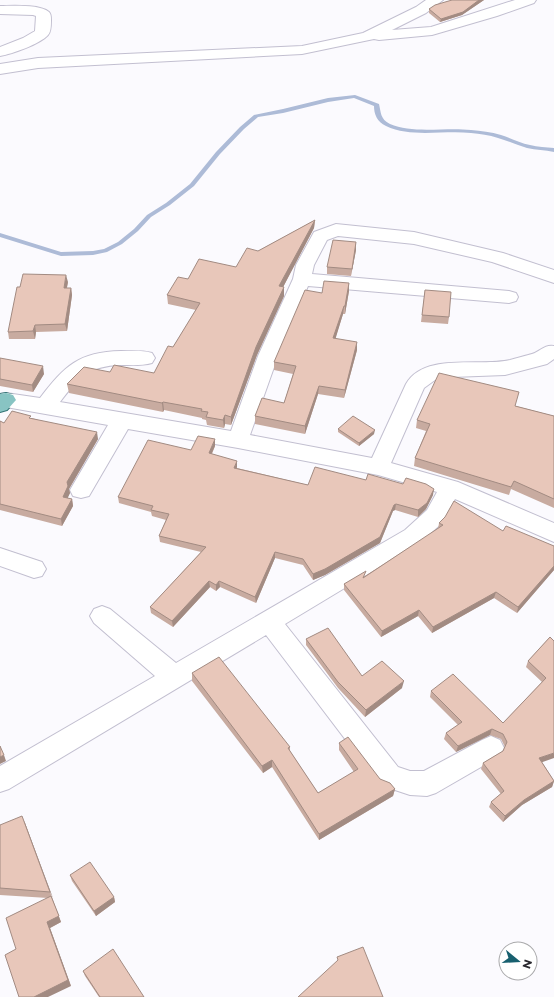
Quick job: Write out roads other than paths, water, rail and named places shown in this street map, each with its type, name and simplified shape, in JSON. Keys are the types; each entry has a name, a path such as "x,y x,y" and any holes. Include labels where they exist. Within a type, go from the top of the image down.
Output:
{"street":[{"path":"367,37 421,10 436,0"},
{"path":"0,69 38,63 302,50 367,37 432,31 529,0"},
{"path":"0,10 35,11 43,14 44,23 42,33 28,40 2,48"},
{"path":"238,440 268,356 302,279 305,265 320,236 336,230 414,238 497,257 554,278"},
{"path":"302,279 509,297"},
{"path":"378,467 416,384 429,374 452,370 505,368 540,360 551,352"},
{"path":"45,406 73,372 81,367 99,360 145,358"},
{"path":"2,401 45,406 238,440 378,467 450,488 554,533"},
{"path":"81,490 122,420"},
{"path":"0,780 413,536 435,516 450,488"},
{"path":"0,557 34,569"},
{"path":"102,616 174,677"},
{"path":"269,621 389,776 410,783 427,784 491,748"}],"waterway":[{"path":"0,235 61,254 105,251 120,243 136,230 149,216 168,204 192,185 218,153 256,116 328,100 355,96 377,105 377,111 380,119 395,128 475,132 499,136 529,147 554,150"}]}
